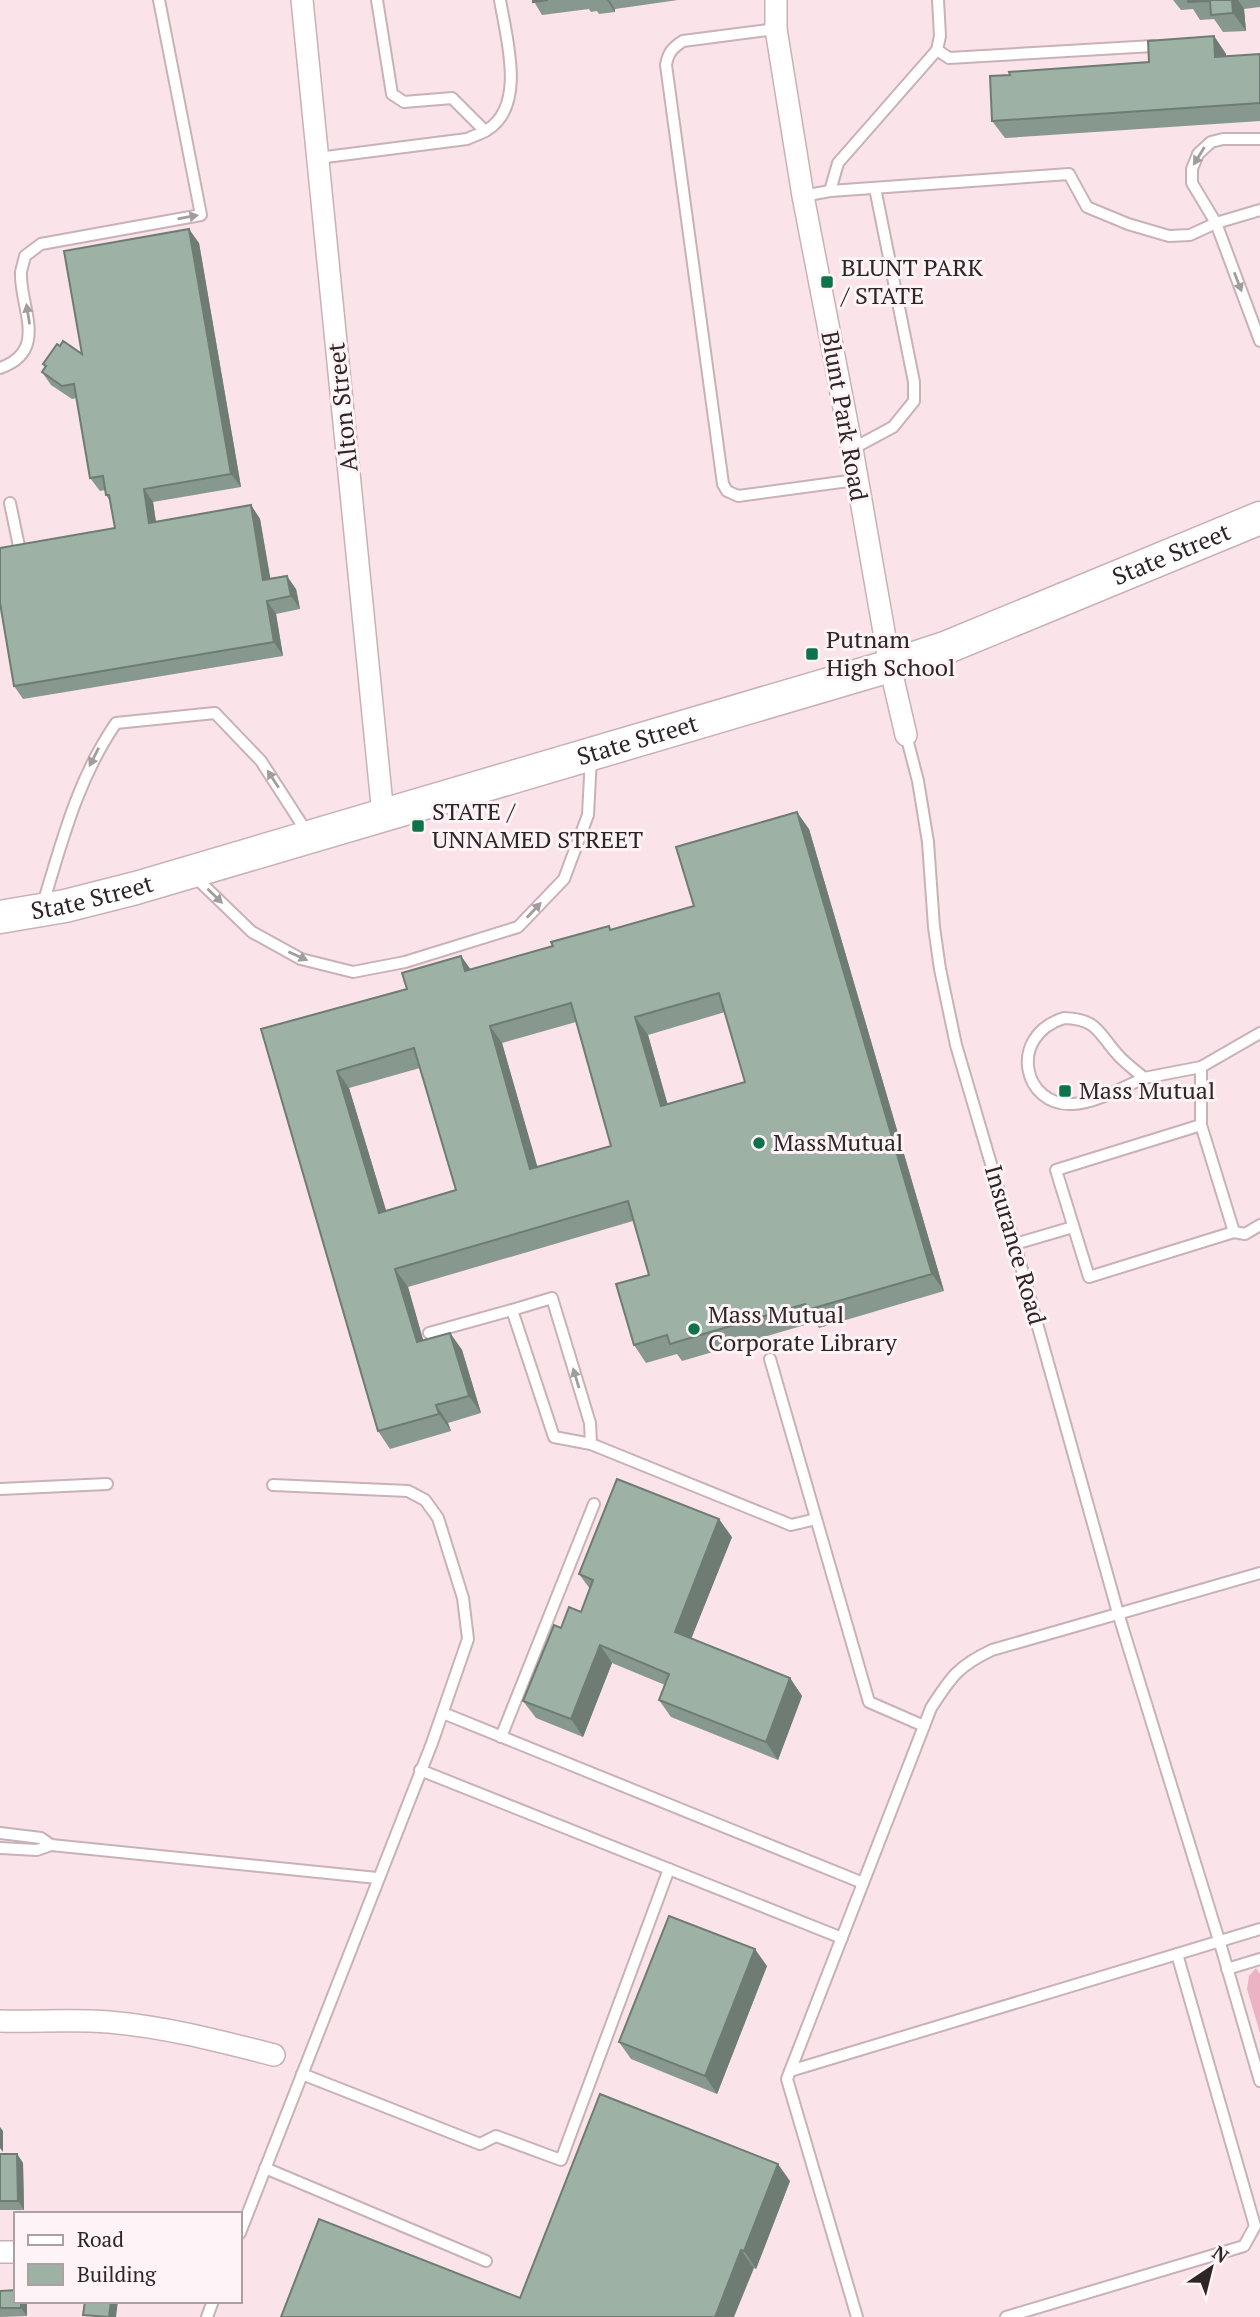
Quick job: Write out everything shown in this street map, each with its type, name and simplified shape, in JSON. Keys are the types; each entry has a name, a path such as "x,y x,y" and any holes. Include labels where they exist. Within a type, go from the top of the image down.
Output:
{"main road":[{"name":"State Street","path":"0,917 89,900 190,872 890,666 945,648 1260,518"}],"street":[{"name":"Alton Street","path":"302,0 383,815"},
{"name":"Blunt Park Road","path":"776,0 776,29 803,196 852,449 890,666"},
{"name":"Insurance Road","path":"890,666 906,735"},
{"path":"0,2021 134,2024 191,2034 274,2055"}],"lane":[{"path":"0,368 10,365 24,351 30,329 21,273 25,256 41,244 201,215 159,0"},
{"path":"377,0 389,86 393,94 404,102 452,98 485,131"},
{"path":"318,158 467,139 485,131 503,114 511,94 512,78 500,0"},
{"path":"830,191 838,163 937,50 940,36 938,0"},
{"path":"776,29 683,41 673,47 666,65 723,484 727,491 738,496 856,480"},
{"path":"937,50 950,58 1153,46"},
{"path":"1260,139 1223,139 1211,142 1198,154 1192,169 1192,183 1216,223 1260,341"},
{"path":"803,196 830,191 1069,174 1087,207 1138,228 1169,236 1190,235 1216,223 1260,210"},
{"path":"852,449 893,427 914,401 914,382 875,188"},
{"path":"10,503 20,551"},
{"path":"0,531 14,529"},
{"path":"42,910 81,783 99,747 116,723 215,713 261,761 310,836"},
{"name":"Insurance Road","path":"906,735 918,781 928,842 934,927 951,1020 1118,1613 1260,2081"},
{"path":"190,872 252,932 301,959 353,972 405,962 518,928 564,878 588,815 591,754"},
{"path":"1144,1078 1118,1056 1103,1032 1092,1023 1079,1019 1064,1018 1051,1023 1035,1037 1027,1056 1028,1070 1038,1089 1056,1101 1070,1104 1084,1102 1144,1078 1201,1067 1260,1033"},
{"path":"1201,1067 1201,1125 1234,1233"},
{"path":"1201,1125 1056,1170 1089,1277 1234,1233 1245,1234 1260,1225"},
{"path":"1015,1244 1073,1227"},
{"path":"429,1334 552,1298 590,1423 592,1444"},
{"path":"512,1310 554,1437 592,1444 791,1525 816,1519"},
{"path":"770,1359 869,1702 924,1726"},
{"path":"0,1489 107,1484"},
{"path":"242,2228 443,1713 468,1639 463,1598 438,1518 425,1500 408,1491 273,1485"},
{"path":"502,1737 594,1504"},
{"path":"857,2317 787,2080 931,1708 951,1676 969,1661 992,1650 1260,1573"},
{"path":"443,1713 863,1883"},
{"path":"421,1770 842,1938"},
{"path":"0,1833 41,1838 51,1845"},
{"path":"0,1848 37,1850 51,1845 377,1878"},
{"path":"302,2074 480,2144 496,2136 561,2160 670,1869"},
{"path":"790,2071 1260,1929"},
{"path":"1006,2317 1244,2246 1255,2226 1177,1954"},
{"path":"1227,1969 1260,1959"},
{"path":"265,2168 486,2260"}],"shaded area":[{"path":"1256,1968 1260,1974 1260,2033 1247,1989 1249,1976"}],"building":[{"path":"1188,0 1232,0 1233,13 1211,15 1210,1"},
{"path":"1214,36 1215,57 1260,54 1260,103 992,121 990,76 1010,75 1009,72 1149,62 1148,41"},
{"path":"189,229 231,474 144,489 149,523 251,505 263,580 287,576 291,596 267,601 274,642 14,686 0,603 0,548 115,528 103,476 90,478 74,384 62,386 42,372 46,366 43,364 57,344 60,346 63,341 82,354 64,251"},
{"name":"MassMutual","path":"797,812 932,1274 807,1310 805,1304 670,1344 667,1335 634,1345 616,1284 649,1275 628,1201 395,1269 417,1342 450,1333 469,1396 436,1405 439,1414 378,1431 261,1029 407,989 402,973 461,956 465,971 553,946 551,942 609,926 610,930 694,906 676,847","holes":["719,993 745,1082 661,1106 635,1017","571,1003 611,1146 530,1169 490,1026","414,1048 456,1190 379,1213 337,1071"]},
{"path":"617,1479 719,1519 675,1632 790,1678 766,1742 659,1700 669,1674 600,1645 571,1719 523,1701 554,1625 561,1628 569,1607 581,1612 593,1580 579,1574"},
{"path":"669,1916 755,1949 705,2076 619,2042"},
{"path":"600,2094 778,2164 715,2317 281,2317 319,2219 520,2298"},
{"path":"0,2154 17,2154 18,2201 0,2201"},
{"path":"14,2290 14,2303 21,2303 21,2308 0,2308 0,2291"},
{"path":"85,2303 111,2303 109,2317 83,2315"}],"place":[{"name":"BLUNT PARK / STATE","path":"827,282"},
{"name":"Putnam High School","path":"812,654"},
{"name":"STATE / UNNAMED STREET","path":"418,826"},
{"name":"Mass Mutual","path":"1065,1091"},
{"name":"MassMutual","path":"759,1143"},
{"name":"Mass Mutual Corporate Library","path":"694,1329"}]}
